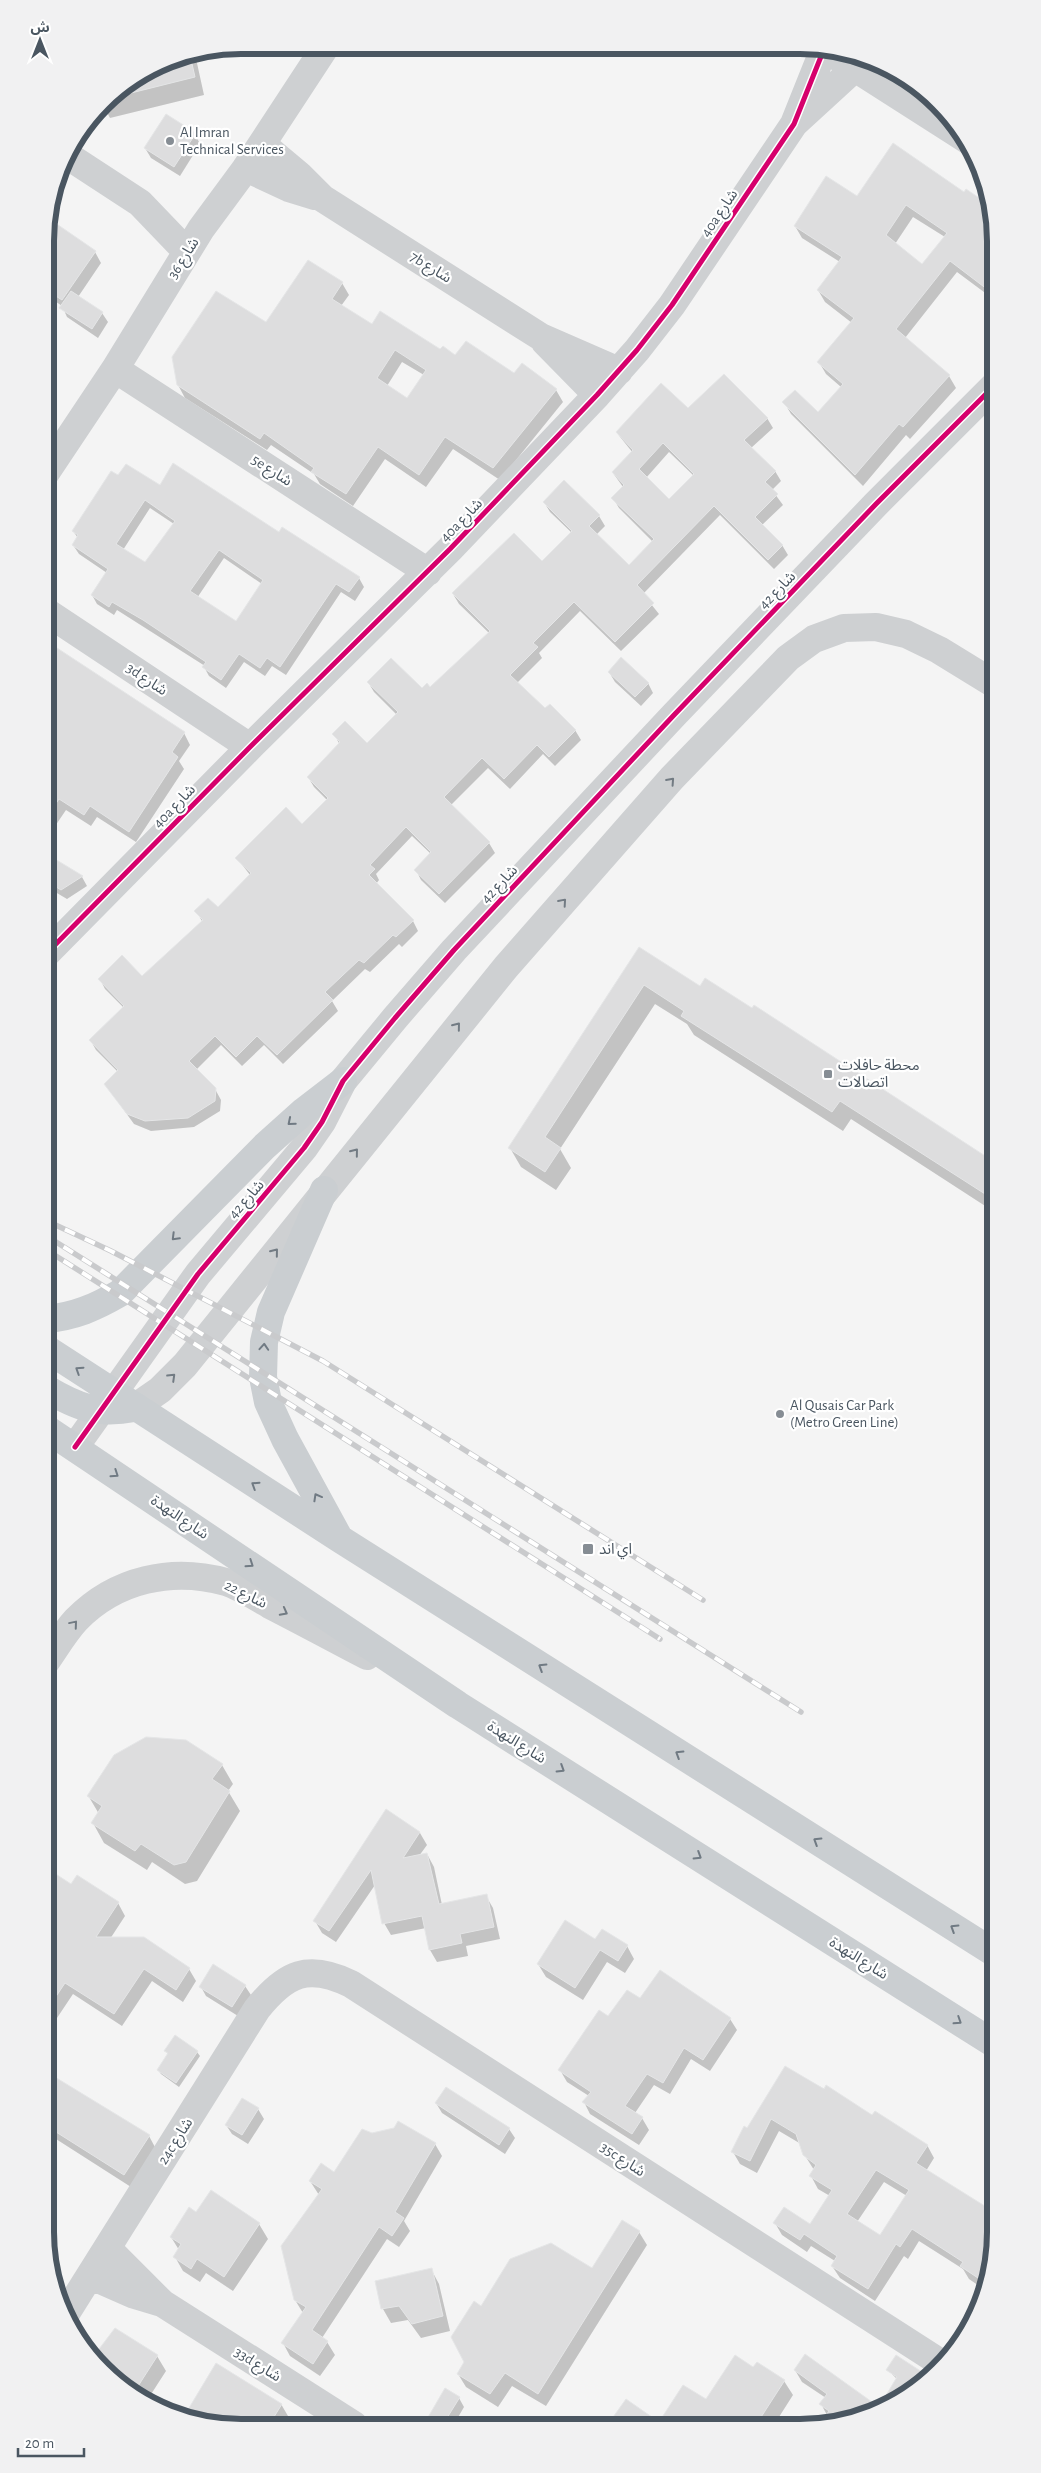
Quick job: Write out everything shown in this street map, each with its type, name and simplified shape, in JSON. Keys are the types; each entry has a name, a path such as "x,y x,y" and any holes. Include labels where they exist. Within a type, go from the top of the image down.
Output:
{"main road":[{"path":"54,1318 92,1309 120,1293 278,1134 343,1081"},
{"path":"324,1190 271,1312 264,1342 263,1377 268,1402 285,1439 340,1539"},
{"path":"54,1355 116,1404 340,1539 987,1948"},
{"path":"54,1393 80,1406 116,1404"},
{"name":"شارع النهدة","path":"54,1433 458,1705 987,2039"}],"street":[{"name":"شارع 36","path":"54,452 115,369 201,229 246,168 321,54"},
{"name":"40a شارع","path":"54,946 250,746 428,572 619,371 672,305 794,124 823,55"},
{"path":"838,57 951,129"},
{"name":"40a شارع","path":"794,124 855,68"},
{"name":"7b شارع","path":"262,144 299,175 322,198 541,337 619,371"},
{"path":"73,159 140,203 170,214 201,229"},
{"name":"7b شارع","path":"246,168 289,188 322,198"},
{"path":"140,203 187,252"},
{"name":"7b شارع","path":"541,337 597,396"},
{"name":"5e شارع","path":"115,369 428,572"},
{"name":"شارع 42","path":"75,1446 116,1404 198,1274 304,1148 322,1122 343,1081 454,950 876,504 987,393"},
{"name":"3d شارع","path":"54,617 250,746"},
{"name":"شارع 42","path":"116,1404 160,1390 185,1365 324,1190 506,967 672,778 788,658 814,638 844,628 876,627 906,634 939,650 987,679"},
{"name":"شارع 22","path":"54,1651 76,1621 96,1602 120,1588 149,1578 174,1575 202,1576 229,1583 458,1705"},
{"name":"35c شارع","path":"295,1975 315,1972 335,1976 351,1984 937,2361"},
{"name":"24c شارع","path":"70,2308 257,2009 279,1984 295,1975"},
{"name":"33d شارع","path":"108,2249 162,2303 345,2419"},
{"name":"33d شارع","path":"91,2276 132,2294 162,2303"}],"building":[{"path":"191,60 195,77 123,95 158,73"},
{"name":"Al Imran Technical Services","path":"166,114 196,133 174,167 144,148"},
{"path":"893,143 964,192 966,189 983,201 986,216 987,289 950,261 896,329 950,375 903,427 899,424 855,475 782,402 795,390 818,412 843,384 817,362 854,318 817,290 842,257 794,226 826,176 857,196","holes":["906,205 947,233 922,264 886,235"]},
{"path":"54,222 96,251 62,300 54,295"},
{"path":"308,260 343,282 332,299 372,324 380,311 440,349 443,346 455,355 466,341 514,373 522,363 557,389 493,468 445,437 419,475 378,447 346,494 311,472 314,468 264,433 260,439 177,385 172,357 216,291 266,322","holes":["395,350 426,370 407,398 377,378"]},
{"path":"71,291 103,312 92,329 59,308"},
{"path":"724,374 768,418 744,440 776,471 765,482 778,494 755,517 783,545 768,560 714,506 637,585 654,603 615,642 574,602 533,643 538,647 510,675 545,708 550,704 576,730 549,757 537,745 504,779 482,758 444,797 490,842 439,894 414,870 431,852 406,827 370,865 375,869 369,875 414,920 396,937 393,935 364,963 359,960 325,992 333,1000 277,1055 257,1036 236,1057 215,1036 189,1061 216,1088 215,1101 188,1118 145,1121 127,1114 104,1084 118,1070 89,1040 124,1006 98,979 122,955 142,976 203,920 194,911 208,898 218,907 251,873 235,858 286,807 302,824 328,798 307,777 340,742 332,734 345,721 367,743 398,712 367,682 391,658 422,688 427,683 430,687 490,631 452,593 514,533 542,561 572,531 543,502 564,480 600,515 589,526 629,565 654,539 611,498 624,485 612,472 633,450 616,432 661,383 688,408","holes":["663,443 694,474 669,499 639,469"]},
{"path":"173,463 279,532 282,527 360,577 349,592 336,584 280,667 267,658 260,668 239,654 221,680 202,667 206,662 143,620 112,602 109,607 91,595 108,569 72,545 78,535 72,531 111,471 118,475 126,464 160,485","holes":["145,500 175,521 145,562 116,544","219,550 263,580 236,621 190,591"]},
{"path":"57,648 185,732 172,752 178,757 129,832 90,806 84,815 59,799 54,806 54,652"},
{"path":"621,657 649,683 635,697 608,672"},
{"path":"54,858 83,876 61,890 54,886"},
{"path":"639,947 700,986 705,978 752,1008 754,1005 987,1157 987,1195 840,1101 832,1112 681,1016 684,1011 644,985 545,1137 561,1148 545,1172 508,1148"},
{"path":"146,1737 186,1740 223,1764 212,1779 230,1791 186,1862 174,1865 141,1844 135,1851 91,1823 102,1806 87,1796 114,1755"},
{"path":"386,1809 420,1832 403,1858 427,1853 439,1904 487,1894 494,1927 460,1934 462,1943 429,1950 422,1916 382,1924 371,1870 329,1931 313,1921"},
{"path":"54,1873 71,1884 77,1875 119,1902 96,1937 144,1937 190,1968 176,1990 144,1969 114,2014 65,1983 54,2000"},
{"path":"565,1920 595,1939 602,1929 628,1945 618,1961 600,1950 575,1988 537,1964"},
{"path":"213,1964 246,1985 232,2007 199,1987"},
{"path":"660,1970 731,2018 703,2060 684,2048 663,2083 647,2074 625,2106 643,2117 632,2134 582,2102 591,2092 558,2070 599,2010 608,2016 627,1990 640,1998"},
{"path":"175,2035 198,2051 176,2083 157,2070 168,2053 164,2051"},
{"path":"785,2066 824,2089 826,2085 872,2115 875,2111 928,2145 916,2163 987,2207 987,2245 981,2280 960,2266 963,2262 912,2229 900,2247 896,2244 868,2289 831,2266 837,2256 804,2234 800,2240 773,2223 784,2207 810,2224 832,2190 809,2176 816,2165 803,2155 796,2134 771,2119 750,2161 731,2152 744,2126 747,2128","holes":["876,2170 909,2190 880,2235 847,2214"]},
{"path":"54,2076 150,2135 124,2175 54,2131"},
{"path":"446,2087 510,2128 499,2145 435,2103"},
{"path":"242,2098 259,2108 242,2135 225,2125"},
{"path":"398,2121 436,2143 395,2212 404,2218 392,2236 379,2227 312,2330 328,2341 313,2364 281,2343 306,2307 294,2300 281,2246 322,2189 309,2181 321,2163 334,2172 362,2129 372,2133 394,2128"},
{"path":"211,2190 260,2223 224,2277 197,2259 191,2269 173,2257 181,2244 170,2237 189,2207 196,2212"},
{"path":"622,2220 640,2231 538,2394 505,2373 490,2394 457,2374 464,2362 451,2337 474,2301 481,2306 510,2259 551,2243 592,2268"},
{"path":"432,2268 443,2316 412,2324 399,2306 381,2309 375,2281"},
{"path":"115,2328 158,2355 137,2388 108,2365 97,2352"},
{"path":"805,2354 875,2404 849,2413 824,2418 829,2411 819,2404 827,2394 794,2370"},
{"path":"735,2355 753,2367 757,2362 785,2380 760,2419 661,2419 683,2385 706,2399"},
{"path":"896,2355 922,2372 914,2381 883,2400 897,2377 886,2370"},
{"path":"216,2363 282,2404 273,2419 216,2418 187,2411"},
{"path":"445,2388 460,2397 446,2419 427,2419"},
{"path":"626,2399 655,2419 612,2419"}],"railway":[{"path":"54,1224 111,1251 323,1361 703,1600"},
{"path":"54,1241 801,1712"},
{"path":"54,1255 660,1639"}],"cycle path":[{"path":"54,946 250,747 450,549 597,395 637,350 672,305 794,124 822,55"},
{"path":"75,1447 198,1274 304,1148 322,1122 343,1081 395,1018 454,950 674,715 876,504 987,393"}],"place":[{"name":"Al Imran Technical Services","path":"170,141"},
{"name":"محطة حافلات اتصالات","path":"828,1074"},
{"name":"Al Qusais Car Park (Metro Green Line)","path":"780,1414"},
{"name":"اي اند","path":"588,1549"}]}
